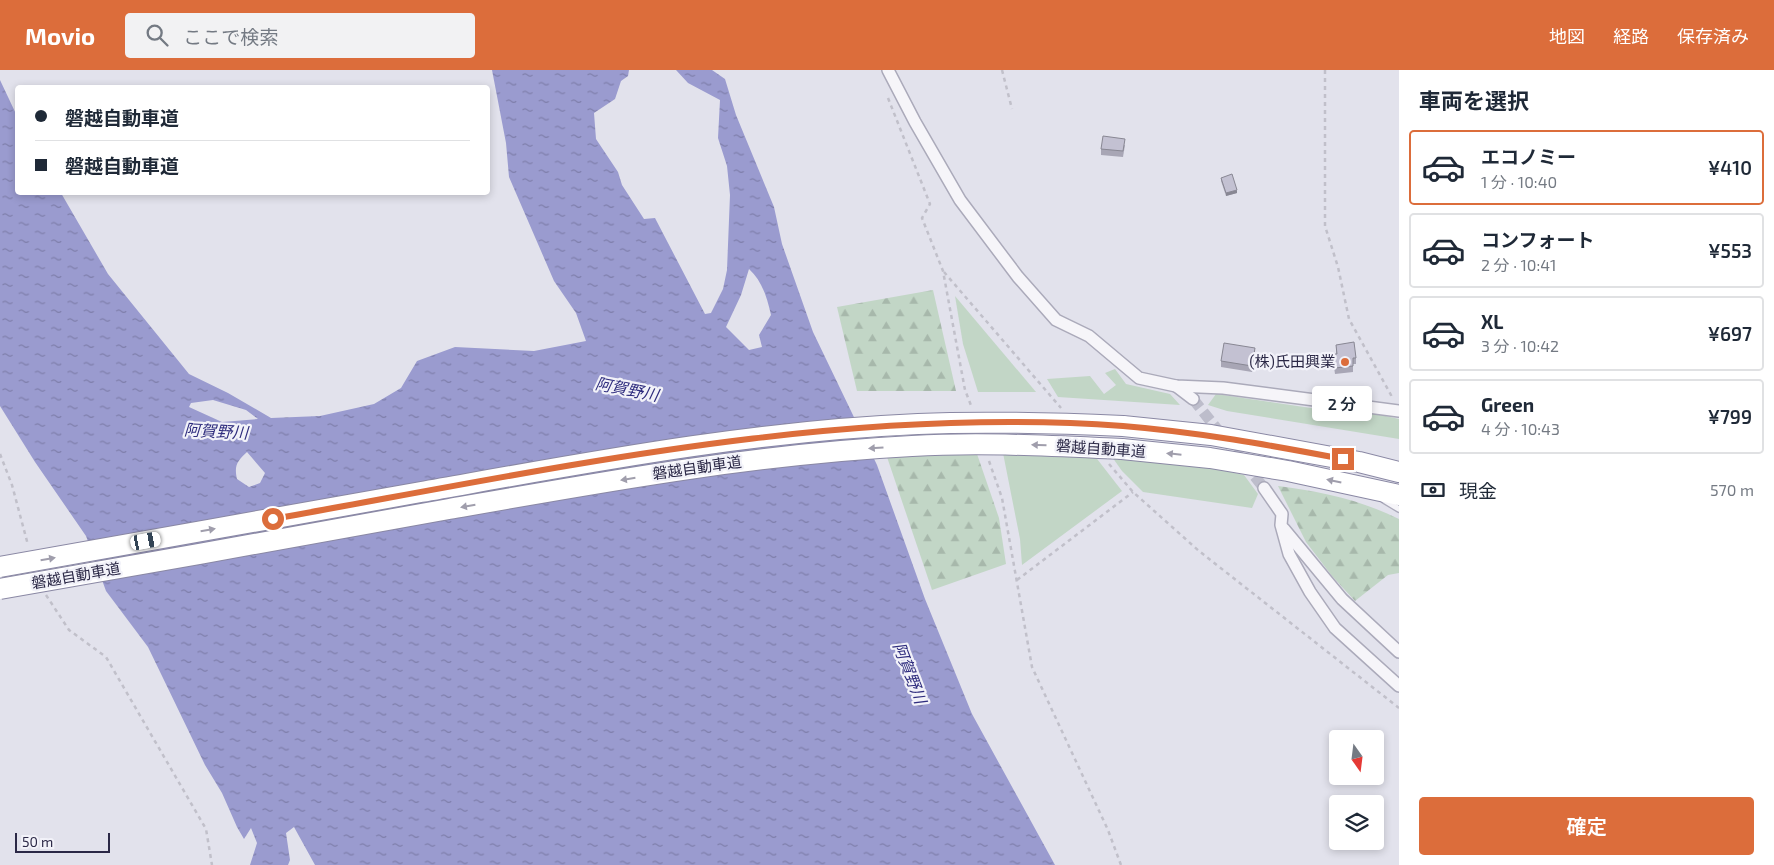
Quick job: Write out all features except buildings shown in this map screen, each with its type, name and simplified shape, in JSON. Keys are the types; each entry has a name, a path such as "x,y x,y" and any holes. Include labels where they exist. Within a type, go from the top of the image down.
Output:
{"highway":[{"name":"磐越自動車道","path":"0,567 550,469 740,440 916,424 1010,423 1123,426 1211,435 1359,462 1399,472"},
{"path":"1123,426 1194,424 1399,458"},
{"name":"磐越自動車道","path":"0,590 554,491 740,462 838,451 986,444 1122,449 1210,458 1288,471 1399,495"}],"street":[{"path":"888,70 915,122 960,200 1018,277 1056,320 1089,336 1139,378 1176,386 1223,388 1396,410"},
{"path":"1176,386 1192,399"},
{"path":"1264,488 1282,514 1281,525 1289,554 1310,592 1335,628 1399,686"},
{"path":"1281,525 1342,599 1399,652"}],"lane":[{"path":"1362,487 1399,509"}],"path":[{"path":"1002,70 1012,109"},
{"path":"1325,70 1325,226 1338,267 1349,319 1391,394 1396,410"},
{"path":"886,92 930,204 922,218 943,271 965,390 974,417"},
{"path":"943,271 1064,411"},
{"path":"987,453 1002,498 1032,667 1108,830 1121,865"},
{"path":"0,454 12,484 29,547"},
{"path":"1108,463 1133,492 1199,550 1399,708"},
{"path":"1017,580 1133,492"},
{"path":"44,590 47,598 68,630 106,658 206,829 212,865"}],"green space":[{"path":"933,290 956,391 857,391 837,307"},
{"path":"955,296 1036,392 978,392 963,344"},
{"path":"1115,369 1126,384 1170,394 1180,405 1058,397 1047,379 1090,376 1104,394 1116,385 1105,373"},
{"path":"1216,394 1345,413 1359,410 1399,419 1399,439 1227,411 1208,405"},
{"path":"1003,453 1094,455 1122,491 1022,565 1020,539"},
{"path":"977,454 999,518 1006,564 932,590 887,457"},
{"path":"1110,454 1204,466 1244,475 1258,494 1252,508 1143,492 1122,471"},
{"path":"1278,486 1340,497 1385,512 1399,519 1399,573 1388,575 1355,601 1332,576 1306,542"}],"water":[{"name":"阿賀野川","path":"492,70 629,70 628,76 621,81 615,99 594,113 596,139 618,172 622,185 644,219 655,218 705,314 711,313 723,289 727,270 730,195 727,166 718,138 720,100 688,83 676,70 712,70 725,79 736,115 774,207 782,244 813,332 877,465 925,599 972,714 1055,865 315,865 294,827 286,833 290,860 288,865 250,865 257,843 251,828 244,839 222,793 205,765 148,647 106,591 86,536 35,462 0,406 0,80 15,112 15,195 62,195 108,274 189,374 228,393 271,418 320,416 374,404 401,388 417,361 455,347 534,351 586,341 576,313 554,281 509,177 506,143","holes":["749,269 757,279 768,302 771,315 759,335 762,347 749,350 726,327 741,295","213,400 246,410 258,419 222,422 189,407 191,403","247,452 265,473 260,483 249,487 237,479 236,471 239,461"]}],"tunnel":[{"path":"1193,399 1264,488"}],"place":[{"name":"(株)氏田興業","path":"1345,362"}],"route":[{"path":"273,519 550,469 740,440 916,424 992,422 1123,426 1211,435 1343,459"}]}
